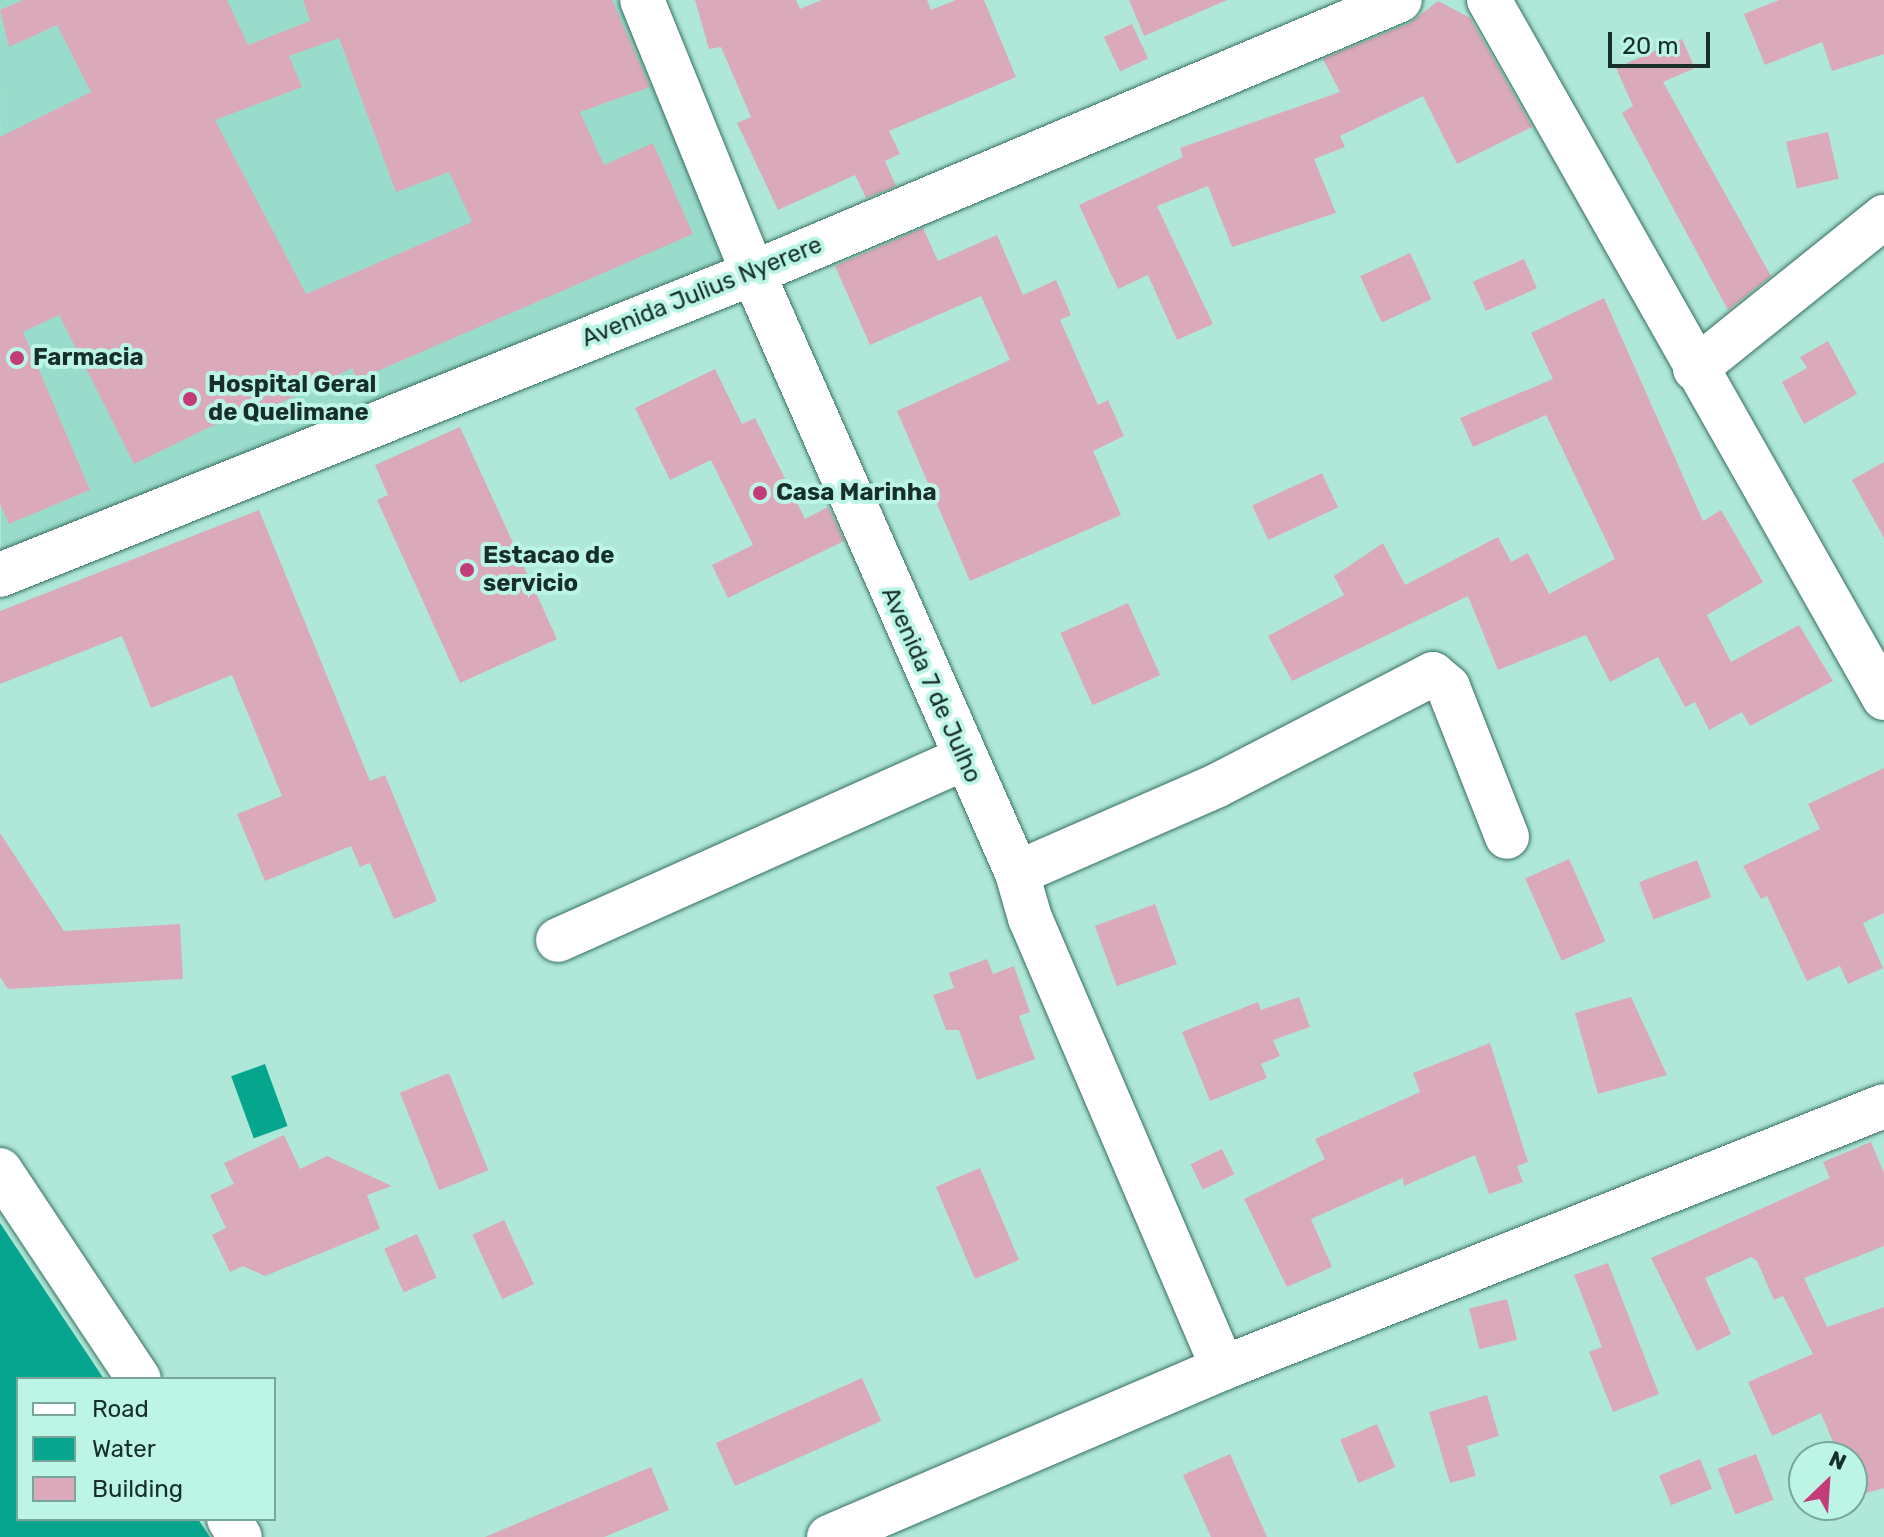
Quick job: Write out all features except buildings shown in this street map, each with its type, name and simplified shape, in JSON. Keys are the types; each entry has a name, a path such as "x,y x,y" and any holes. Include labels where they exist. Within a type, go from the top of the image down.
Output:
{"street":[{"name":"Avenida 7 de Julho","path":"642,0 753,273 962,759 1017,873 1030,918 1223,1368"},
{"name":"Avenida Julius Nyerere","path":"0,575 753,273 1400,0"},
{"path":"1489,0 1695,369 1884,698"},
{"path":"1695,369 1884,217"},
{"path":"1017,873 1216,786 1433,674 1448,687 1507,837"},
{"path":"558,940 962,759"},
{"path":"829,1537 1223,1368 1884,1106"},
{"path":"0,1170 138,1377"}],"shaded area":[{"name":"Hospital Geral de Quelimane","path":"0,0 637,0 754,247 1,553"}],"water":[{"path":"265,1064 288,1126 254,1138 231,1076"},
{"path":"0,1223 103,1377 16,1377 16,1521 199,1521 210,1537 0,1537"}],"place":[{"name":"Farmacia","path":"17,358"},
{"name":"Hospital Geral de Quelimane","path":"190,399"},
{"name":"Casa Marinha","path":"760,493"},
{"name":"Estacao de servicio","path":"467,570"}]}
